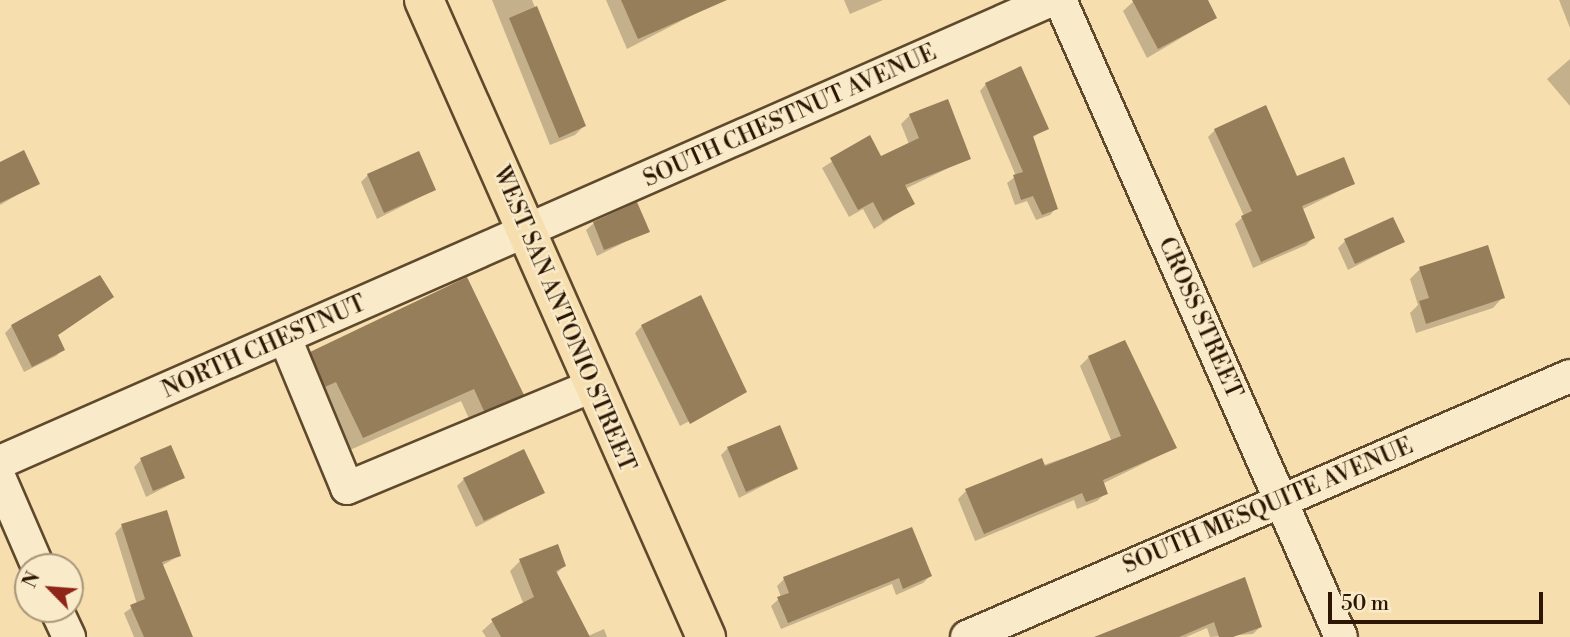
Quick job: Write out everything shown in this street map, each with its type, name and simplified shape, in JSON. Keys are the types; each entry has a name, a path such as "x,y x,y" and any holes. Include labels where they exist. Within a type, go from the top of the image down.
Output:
{"main road":[{"name":"WEST SAN ANTONIO STREET","path":"424,0 528,233 592,386 706,637"}],"street":[{"name":"SOUTH CHESTNUT AVENUE","path":"528,233 1051,0"},
{"name":"CROSS STREET","path":"1060,0 1340,637"},
{"name":"NORTH CHESTNUT","path":"0,462 528,233"},
{"path":"285,338 346,488 592,386"},
{"name":"SOUTH MESQUITE AVENUE","path":"967,637 1570,376"},
{"path":"0,480 32,553"}],"building":[{"path":"621,0 727,0 638,39"},
{"path":"1132,0 1208,0 1217,18 1158,49"},
{"path":"537,6 586,126 559,138 509,18"},
{"path":"1021,66 1049,129 1033,136 1058,209 1042,215 1033,196 1021,200 1013,175 1023,172 985,83"},
{"path":"948,99 971,159 905,185 915,204 883,221 873,202 858,210 830,158 870,135 881,156 919,138 909,114"},
{"path":"1266,105 1297,176 1344,157 1355,184 1302,206 1315,238 1261,262 1241,216 1252,211 1214,129"},
{"path":"24,150 40,184 0,203 0,162"},
{"path":"419,151 436,190 384,213 367,174"},
{"path":"637,202 650,232 604,250 593,222"},
{"path":"1393,217 1405,242 1355,264 1344,239"},
{"path":"1488,245 1505,298 1426,324 1419,301 1429,298 1419,267"},
{"path":"100,275 114,297 58,335 65,350 32,367 11,325"},
{"path":"467,277 524,395 484,411 474,389 363,438 336,382 325,387 310,352"},
{"path":"701,295 747,392 690,424 641,325"},
{"path":"1125,340 1177,448 1103,480 1108,494 1086,502 1082,493 984,534 965,489 1042,458 1045,466 1121,436 1088,356"},
{"path":"780,425 798,469 746,492 727,447"},
{"path":"171,445 185,478 153,491 140,458"},
{"path":"524,449 545,493 484,521 463,478"},
{"path":"167,510 181,556 162,562 193,637 144,637 130,605 145,599 121,524"},
{"path":"912,527 932,576 903,589 899,578 788,623 777,597 789,593 783,577"},
{"path":"558,544 566,566 556,571 590,637 501,637 491,619 534,597 519,559"},
{"path":"1245,577 1262,627 1233,637 1219,637 1214,622 1179,637 1094,637"}]}
